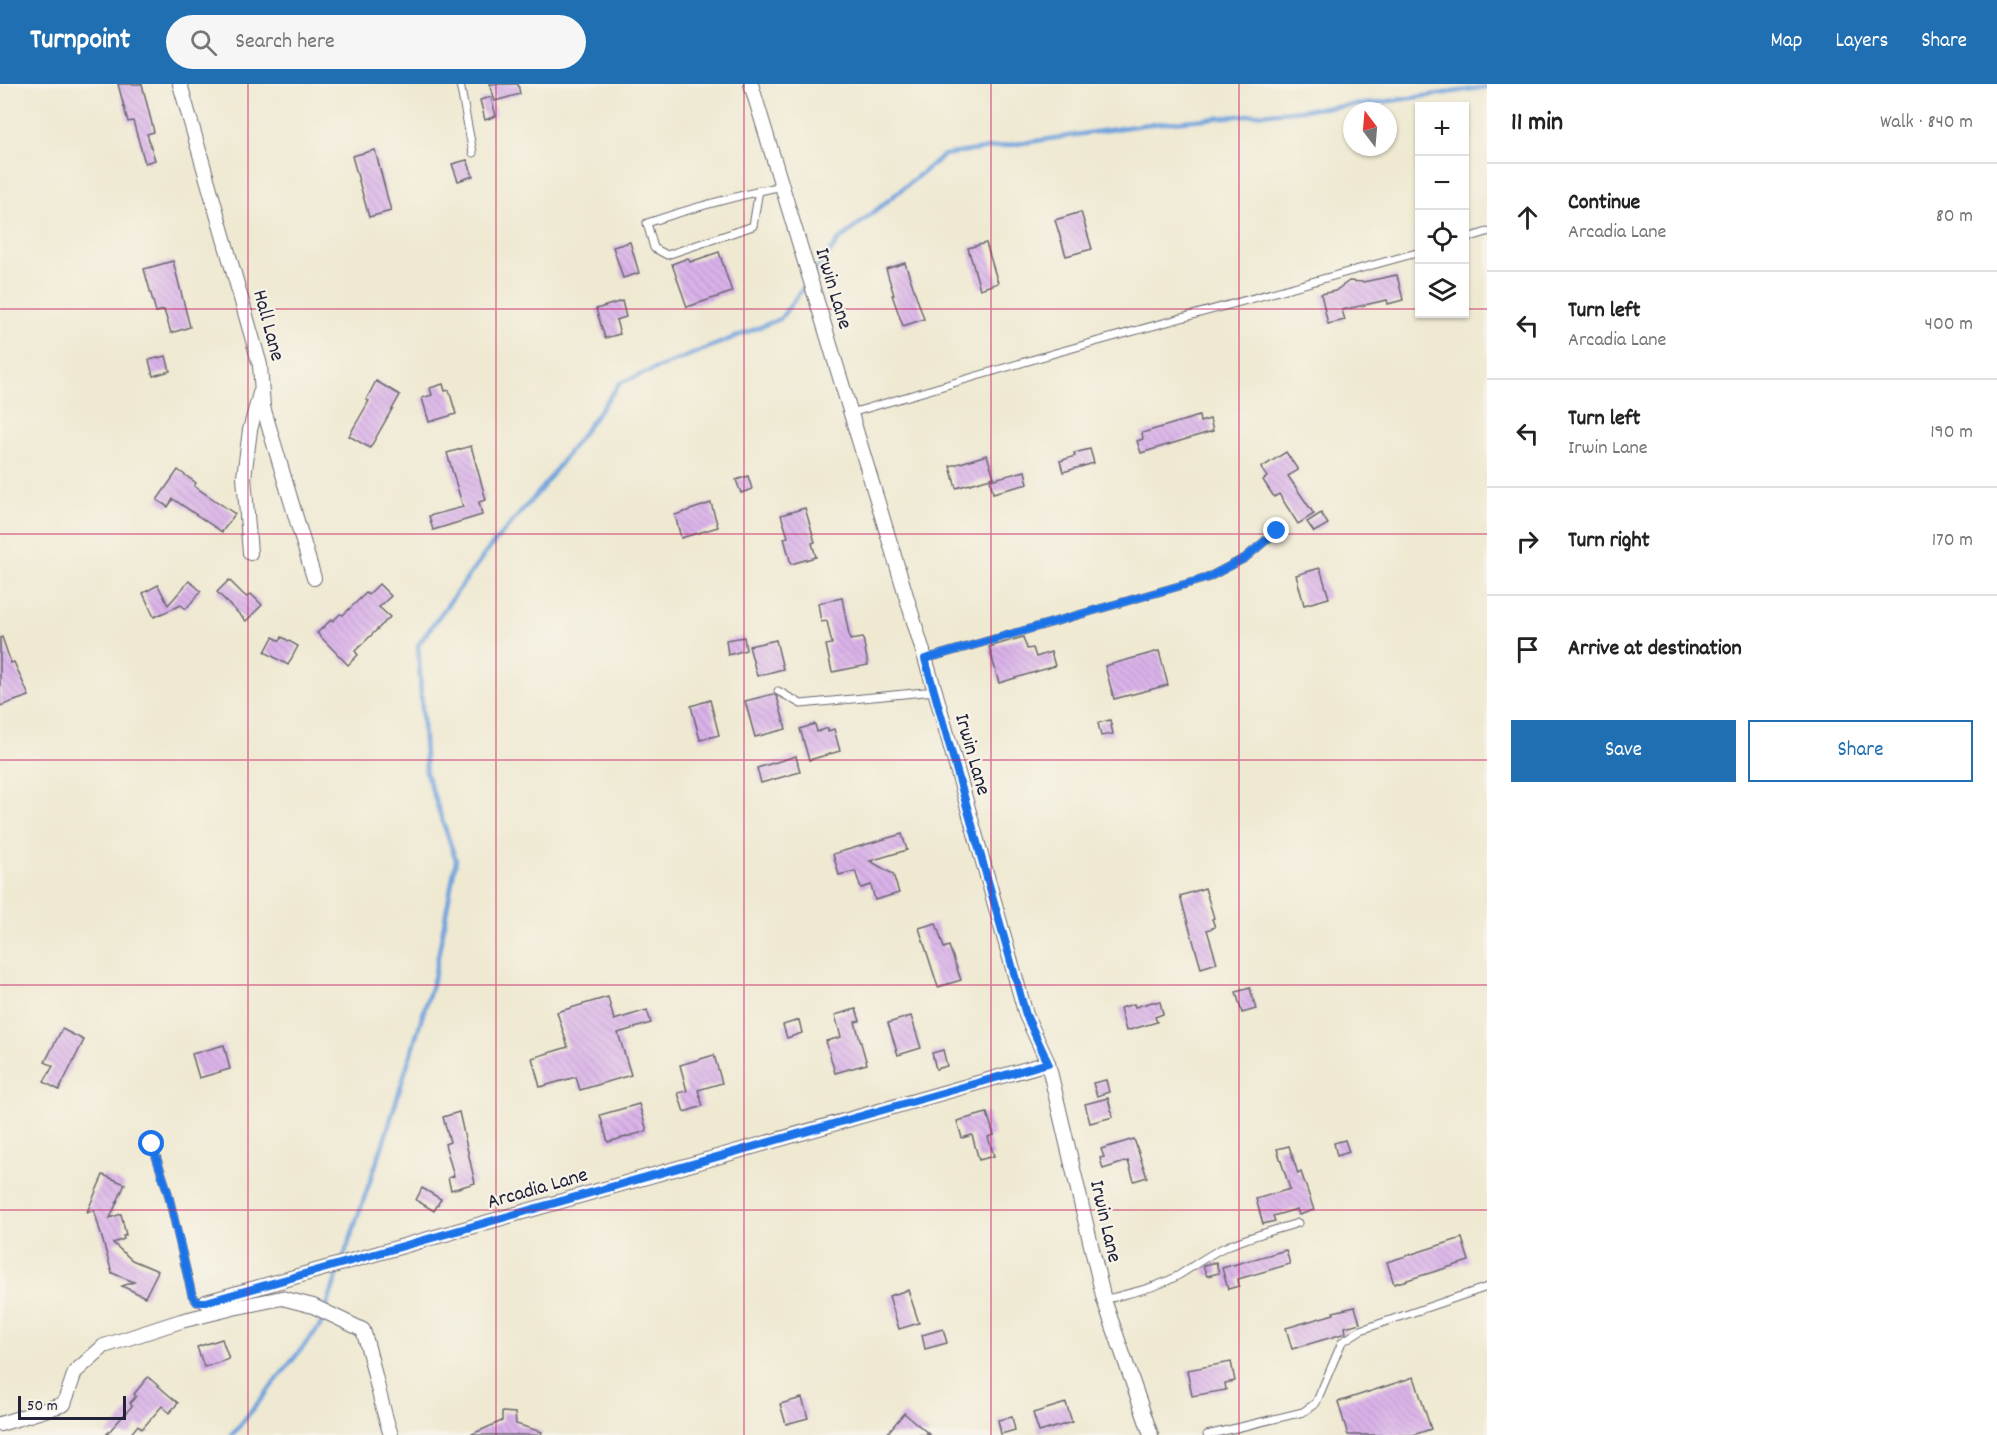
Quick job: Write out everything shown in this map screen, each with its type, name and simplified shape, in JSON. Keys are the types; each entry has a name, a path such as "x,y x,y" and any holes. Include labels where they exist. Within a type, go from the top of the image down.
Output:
{"street":[{"name":"Hall Lane","path":"180,84 260,365 263,406 314,578"},
{"name":"Irwin Lane","path":"751,84 935,691 1026,1015 1048,1063 1104,1300 1151,1435"},
{"path":"250,553 244,477 250,430 262,385"},
{"name":"Arcadia Lane","path":"206,1302 1048,1063"},
{"path":"0,1424 64,1404 75,1372 104,1346 181,1321 282,1298 313,1306 363,1330 373,1361 380,1401 391,1435"}],"lane":[{"path":"460,84 473,153"},
{"path":"759,190 753,226 667,255 654,248 647,223 704,204 759,190 782,186"},
{"path":"1469,237 1487,232"},
{"path":"851,413 1055,353 1415,253"},
{"path":"925,659 1207,578 1245,558 1277,531"},
{"path":"778,691 801,704 935,691"},
{"name":"Arcadia Lane","path":"152,1144 168,1193 192,1295 197,1302 206,1302"},
{"path":"1104,1300 1159,1284 1180,1275 1200,1260 1223,1248 1298,1223"},
{"path":"1208,1435 1303,1412 1316,1403 1342,1342 1361,1330 1487,1287"}],"building":[{"path":"118,84 142,84 154,132 147,134 155,160 145,163 133,121 128,122"},
{"path":"490,84 518,84 520,94 495,101"},
{"path":"491,97 496,116 485,120 480,100"},
{"path":"375,150 391,211 369,217 352,156"},
{"path":"467,160 473,176 458,181 452,164"},
{"path":"1081,212 1092,249 1066,256 1055,220"},
{"path":"630,242 639,273 623,278 613,247"},
{"path":"986,243 998,283 980,289 968,248"},
{"path":"719,252 732,292 687,307 672,264 688,258 690,262"},
{"path":"173,261 190,327 171,333 164,310 156,312 144,269"},
{"path":"905,263 924,319 903,326 886,269"},
{"path":"1397,275 1403,300 1388,304 1387,300 1342,310 1345,320 1328,324 1321,294 1335,291 1349,281 1363,282"},
{"path":"622,301 626,317 616,320 620,334 605,338 596,309"},
{"path":"166,356 170,371 153,376 149,360"},
{"path":"376,381 400,395 370,448 349,436 369,401 366,400"},
{"path":"443,384 445,391 449,390 456,414 429,422 422,398 432,395 430,388"},
{"path":"1199,416 1200,422 1210,419 1213,431 1141,453 1137,441 1143,439 1142,433"},
{"path":"471,446 486,500 479,502 482,515 433,530 429,516 463,507 447,453"},
{"path":"1090,449 1094,463 1063,472 1060,461 1075,456 1074,453"},
{"path":"1286,452 1298,470 1288,476 1314,514 1298,524 1279,494 1274,497 1263,480 1267,477 1261,468"},
{"path":"987,455 994,477 956,488 950,466"},
{"path":"178,470 196,483 194,486 235,514 222,532 173,499 168,507 157,500"},
{"path":"1025,471 1028,484 993,493 990,480"},
{"path":"748,476 752,489 741,493 736,480"},
{"path":"711,503 718,527 681,538 675,515"},
{"path":"805,508 815,542 812,543 816,557 791,564 784,538 788,537 781,515"},
{"path":"1321,513 1328,524 1314,532 1307,522"},
{"path":"1320,568 1329,598 1304,605 1296,575"},
{"path":"229,580 243,594 247,597 251,594 262,605 246,621 217,592"},
{"path":"189,581 201,591 186,609 181,605 154,617 143,593 158,585 168,605"},
{"path":"379,584 391,596 379,607 390,617 355,651 358,655 348,665 317,633 332,619 333,621 340,614 343,615"},
{"path":"842,598 850,640 863,638 868,665 832,672 826,645 832,644 827,621 821,622 818,603"},
{"path":"2,637 11,663 14,662 29,696 0,706 0,638"},
{"path":"273,637 280,641 282,637 298,646 288,665 265,652"},
{"path":"744,637 746,650 728,655 726,640"},
{"path":"1023,637 1027,649 1033,648 1036,657 1051,652 1055,666 999,683 989,647"},
{"path":"776,640 783,669 757,676 749,646"},
{"path":"1159,651 1168,685 1114,699 1105,666"},
{"path":"773,694 777,697 786,729 755,737 745,701"},
{"path":"710,700 719,735 700,740 691,706"},
{"path":"1110,720 1113,734 1101,736 1098,723"},
{"path":"815,724 817,732 828,728 828,731 834,729 840,751 809,760 800,729"},
{"path":"796,756 800,772 761,783 757,768"},
{"path":"902,834 907,850 870,861 893,874 899,893 875,900 871,885 861,888 855,871 839,875 833,854"},
{"path":"1205,888 1215,927 1207,930 1217,963 1201,968 1180,896"},
{"path":"936,923 944,948 949,946 961,980 938,987 919,928"},
{"path":"1250,988 1256,1009 1242,1013 1236,992"},
{"path":"608,997 614,1020 647,1010 651,1023 618,1033 631,1075 580,1090 576,1077 540,1087 532,1058 568,1047 557,1012"},
{"path":"1160,1002 1163,1014 1155,1017 1157,1022 1126,1031 1120,1008"},
{"path":"856,1009 860,1021 855,1022 867,1064 835,1073 826,1041 841,1037 835,1015"},
{"path":"911,1016 921,1048 898,1055 888,1023"},
{"path":"799,1020 802,1033 787,1038 783,1025"},
{"path":"62,1029 84,1040 59,1090 44,1082 53,1066 45,1062"},
{"path":"224,1045 230,1069 199,1078 192,1054"},
{"path":"943,1050 947,1066 936,1069 932,1053"},
{"path":"714,1055 722,1083 698,1090 703,1106 684,1112 678,1093 687,1091 680,1065"},
{"path":"1106,1080 1109,1092 1097,1096 1093,1083"},
{"path":"1108,1098 1113,1117 1090,1123 1085,1104"},
{"path":"639,1104 647,1131 608,1142 600,1115"},
{"path":"459,1112 475,1183 451,1190 448,1178 454,1176 445,1144 450,1142 443,1117"},
{"path":"987,1113 994,1135 988,1137 994,1156 979,1160 972,1135 962,1138 957,1121"},
{"path":"1134,1139 1147,1177 1134,1181 1128,1161 1103,1169 1100,1158 1104,1157 1101,1149"},
{"path":"1345,1140 1349,1152 1337,1156 1334,1143"},
{"path":"1289,1146 1298,1174 1301,1172 1314,1210 1299,1215 1297,1209 1273,1216 1275,1221 1263,1224 1256,1199 1290,1189 1277,1149"},
{"path":"103,1175 125,1184 110,1218 121,1214 126,1235 123,1236 124,1239 113,1243 132,1260 158,1271 145,1297 122,1286 134,1282 112,1273 94,1210 87,1212"},
{"path":"422,1188 441,1199 434,1211 416,1200"},
{"path":"1462,1238 1469,1261 1394,1284 1387,1262"},
{"path":"1286,1250 1290,1264 1238,1279 1239,1286 1228,1289 1222,1268"},
{"path":"1216,1262 1219,1273 1207,1276 1203,1266"},
{"path":"908,1290 919,1323 899,1329 889,1296"},
{"path":"1355,1307 1360,1323 1345,1327 1346,1333 1292,1349 1286,1328"},
{"path":"943,1329 947,1343 925,1349 922,1335"},
{"path":"222,1339 229,1359 204,1367 197,1347"},
{"path":"1231,1362 1235,1381 1225,1383 1226,1390 1192,1396 1187,1370"},
{"path":"148,1377 178,1403 169,1413 162,1406 142,1429 138,1425 130,1435 106,1435 132,1406 130,1403 136,1396 134,1394"},
{"path":"1414,1377 1431,1429 1413,1435 1348,1435 1338,1402"},
{"path":"802,1398 808,1418 786,1424 780,1404"},
{"path":"1066,1403 1072,1422 1039,1432 1033,1413"},
{"path":"502,1412 515,1413 516,1424 542,1432 541,1435 470,1435 502,1421"},
{"path":"904,1413 930,1435 886,1435"},
{"path":"1012,1417 1015,1430 1001,1434 998,1420"}],"waterway":[{"path":"813,275 838,241 944,155 1141,125 1376,103 1487,87"},
{"path":"343,1259 384,1141 434,978 456,860 426,773 418,645 487,551 543,487 620,383 780,319 808,282"},
{"path":"232,1435 320,1326 340,1267"}],"route":[{"path":"152,1144 161,1166 193,1299 197,1302 206,1302 1048,1063 1026,1015 925,659 1207,578 1245,558 1277,531"}]}
